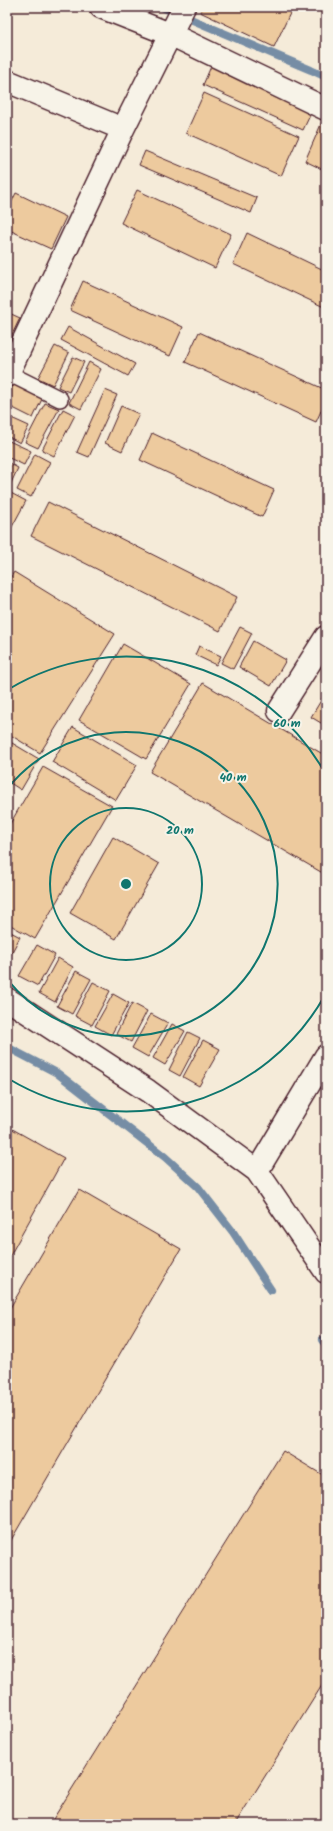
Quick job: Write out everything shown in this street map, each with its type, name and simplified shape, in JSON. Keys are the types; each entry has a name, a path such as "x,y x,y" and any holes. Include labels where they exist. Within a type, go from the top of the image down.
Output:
{"street":[{"path":"102,7 173,33 326,109"},
{"path":"8,370 123,129 173,33 184,7"},
{"path":"7,80 123,129"},
{"path":"278,711 326,638"},
{"path":"7,1000 148,1091 257,1171 326,1272"},
{"path":"257,1171 326,1056"}],"lane":[{"path":"8,370 60,399"}],"building":[{"path":"202,7 293,7 274,47 200,12"},
{"path":"212,64 313,109 303,130 203,85"},
{"path":"204,93 299,136 281,176 186,133"},
{"path":"322,122 326,124 326,171 305,161"},
{"path":"145,151 257,198 251,213 139,165"},
{"path":"137,190 231,234 215,268 121,223"},
{"path":"16,193 66,217 51,249 7,229 7,211"},
{"path":"247,233 326,271 326,308 233,264"},
{"path":"83,281 183,327 170,356 70,310"},
{"path":"7,312 20,318 7,345"},
{"path":"68,327 135,364 128,376 61,340"},
{"path":"199,332 326,390 326,400 316,422 185,362"},
{"path":"55,346 69,353 53,385 38,378"},
{"path":"73,357 84,362 69,392 58,387"},
{"path":"89,362 101,369 81,409 69,403"},
{"path":"13,382 43,397 33,418 7,405 7,395"},
{"path":"105,390 117,395 89,457 77,452"},
{"path":"45,403 59,409 38,448 25,442"},
{"path":"121,406 139,414 122,451 105,443"},
{"path":"63,409 75,415 54,456 42,450"},
{"path":"7,416 29,426 20,443 7,436"},
{"path":"152,433 274,490 262,517 140,460"},
{"path":"7,440 31,451 24,465 7,457"},
{"path":"35,454 50,462 31,497 17,490"},
{"path":"7,462 18,468 11,483 7,481"},
{"path":"7,491 26,501 7,536"},
{"path":"48,502 237,597 220,631 31,536"},
{"path":"14,572 115,634 40,753 7,733 7,583"},
{"path":"240,627 252,633 233,669 221,663"},
{"path":"253,641 286,660 271,686 239,667"},
{"path":"123,644 191,684 146,759 79,720"},
{"path":"199,646 221,656 216,665 195,655"},
{"path":"203,683 326,756 326,875 150,772"},
{"path":"326,692 326,726 311,717"},
{"path":"73,727 137,765 116,800 52,762"},
{"path":"7,740 39,759 21,790 7,781"},
{"path":"43,767 112,806 35,939 7,923 7,829"},
{"path":"113,837 159,864 116,939 70,913"},
{"path":"7,930 20,937 7,961"},
{"path":"37,945 55,955 38,986 19,976"},
{"path":"58,958 73,967 55,1002 39,993"},
{"path":"76,971 91,979 72,1014 57,1006"},
{"path":"93,982 110,991 92,1025 75,1016"},
{"path":"113,994 129,1003 111,1035 95,1026"},
{"path":"132,1003 147,1011 131,1042 116,1034"},
{"path":"151,1014 168,1023 148,1057 132,1048"},
{"path":"172,1024 185,1031 165,1065 153,1058"},
{"path":"188,1032 200,1038 180,1076 169,1070"},
{"path":"203,1040 220,1049 199,1086 183,1077"},
{"path":"7,1126 64,1158 7,1261"},
{"path":"79,1190 181,1249 7,1547 7,1313"},
{"path":"283,1451 326,1477 326,1679 235,1824 50,1824"}],"waterway":[{"path":"162,7 326,77"},
{"path":"7,1047 57,1073 165,1157 198,1187 233,1232 271,1290"},
{"path":"322,1340 326,1345"}]}
